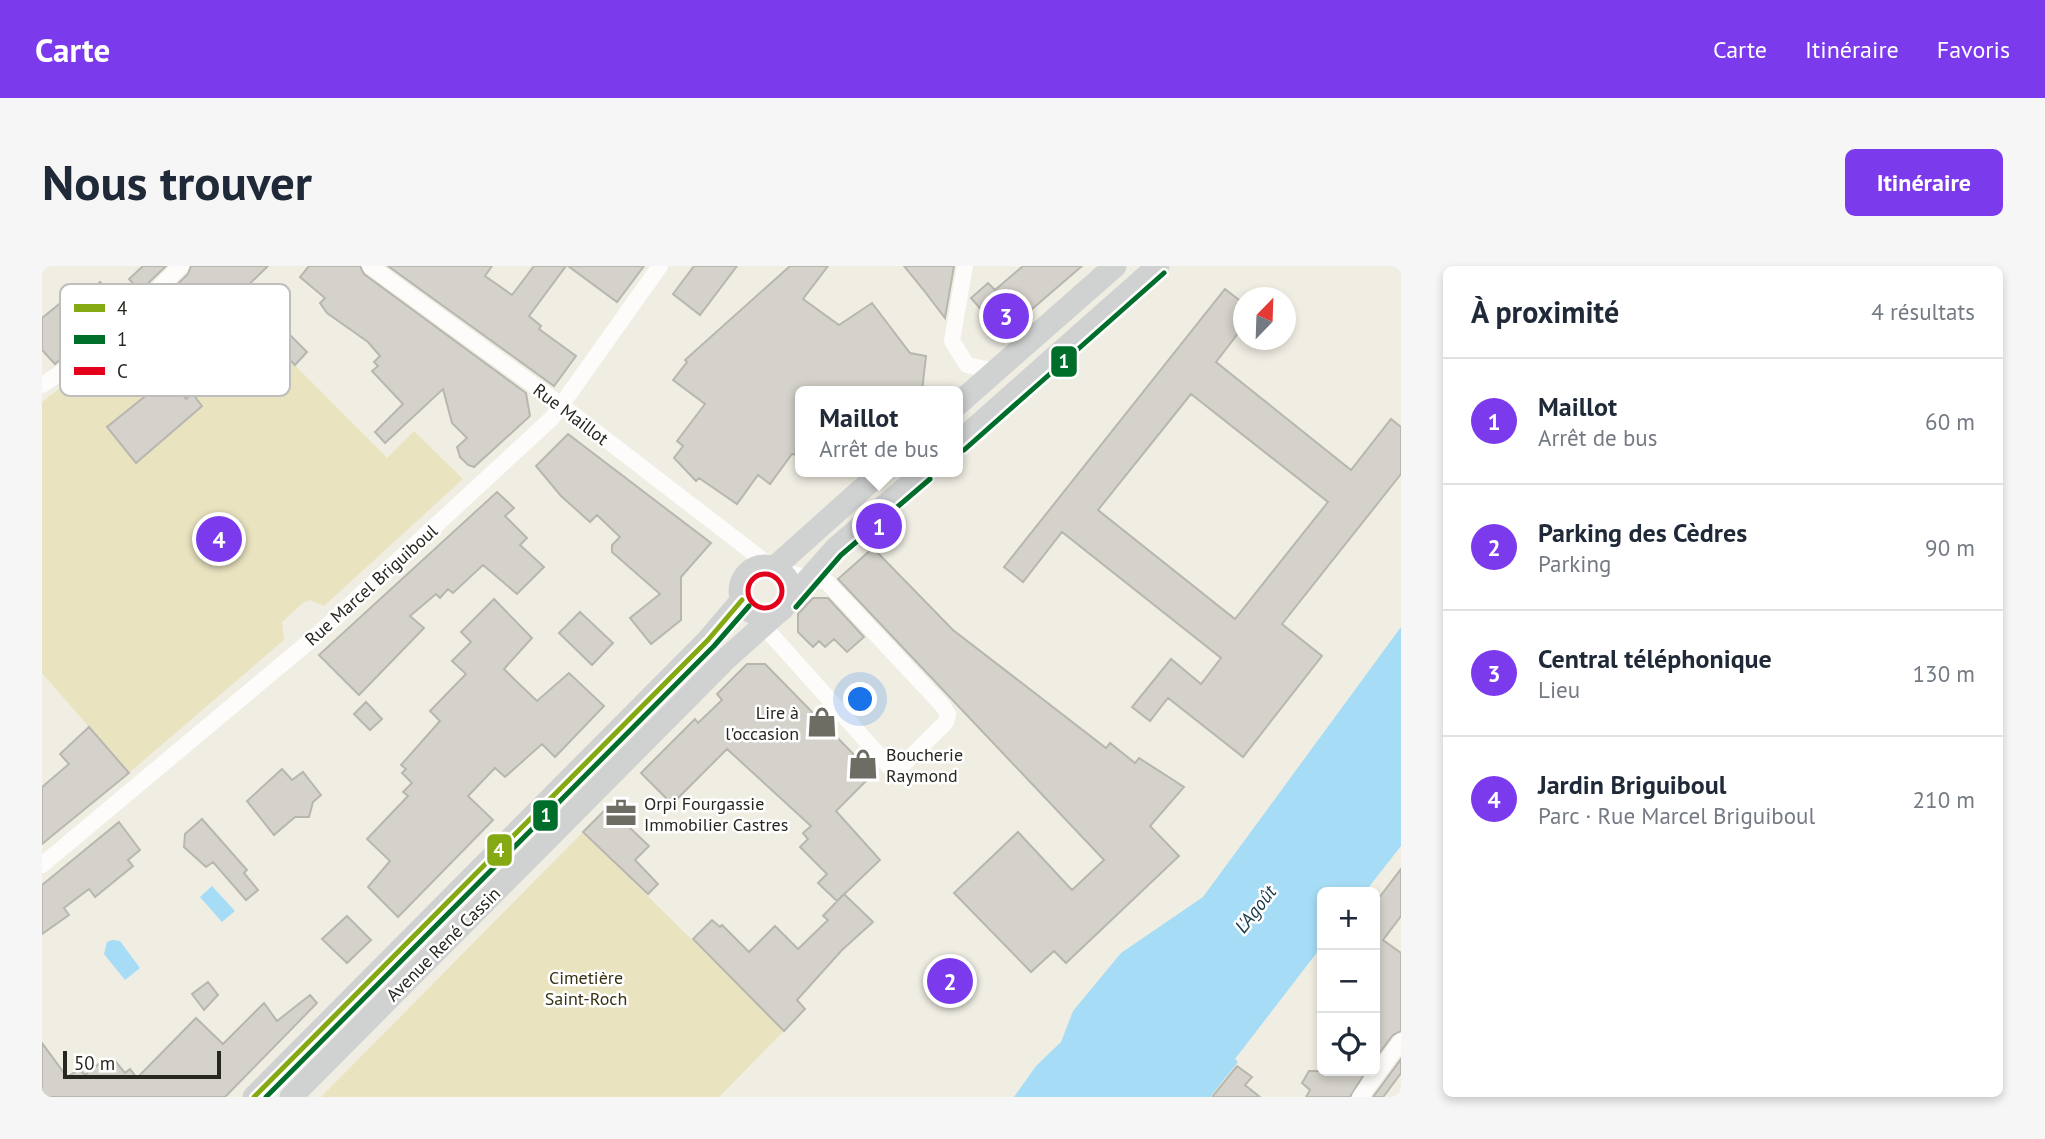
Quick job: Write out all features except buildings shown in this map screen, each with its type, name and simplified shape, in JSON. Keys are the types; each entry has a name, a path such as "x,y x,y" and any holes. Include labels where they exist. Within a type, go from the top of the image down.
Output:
{"main road":[{"path":"963,400 1115,266"},
{"path":"963,439 1158,266"},
{"path":"775,568 875,477"},
{"path":"764,611 818,580 828,556 919,477"},
{"path":"760,566 775,568 790,584 764,611 740,591 745,575 760,566"},
{"name":"Avenue René Cassin","path":"254,1097 708,640 764,611"},
{"name":"Avenue René Cassin","path":"291,1097 764,611"}],"street":[{"path":"163,284 181,266"},
{"name":"Rue Maillot","path":"370,266 561,405 775,568"},
{"name":"Rue Marcel Briguiboul","path":"42,865 317,635 542,427 561,405 589,362 660,266"},
{"path":"965,266 952,341 967,365 995,371"},
{"path":"42,385 60,373"},
{"path":"764,611 895,773 946,722 948,713 818,580 775,568"},
{"path":"1360,1097 1401,1041"}],"green space":[{"path":"290,360 387,458 414,431 463,479 324,606 310,600 303,603 282,622 284,640 129,773 42,673 42,402 60,388 60,396 290,396"},
{"name":"Cimetière Saint-Roch","path":"583,832 784,1031 719,1097 321,1097"}],"water":[{"name":"L'Agoût","path":"1401,627 1401,846 1369,887 1317,887 1317,952 1235,1059 1238,1062 1210,1097 1014,1097 1036,1066 1061,1042 1073,1011 1121,953 1203,897"},
{"path":"212,886 235,911 222,922 200,897"},
{"path":"120,941 140,968 125,980 104,954 107,942"}],"transit line":[{"name":"1","path":"964,450 1164,273"},
{"name":"1","path":"796,607 841,555 930,479"},
{"name":"C","path":"765,574 777,579 782,591 777,603 765,608 753,603 748,591 753,579 765,574"},
{"name":"4","path":"254,1097 708,640 742,600"},
{"name":"1","path":"266,1097 714,646 749,606"}],"place":[{"name":"Central téléphonique","path":"1006,316"},
{"name":"Maillot","path":"879,526"},
{"name":"Jardin Briguiboul","path":"219,539"},
{"name":"Lire à l'occasion","path":"822,722"},
{"name":"Boucherie Raymond","path":"863,764"},
{"name":"Orpi Fourgassie Immobilier Castres","path":"621,813"},
{"name":"Parking des Cèdres","path":"950,981"}]}
